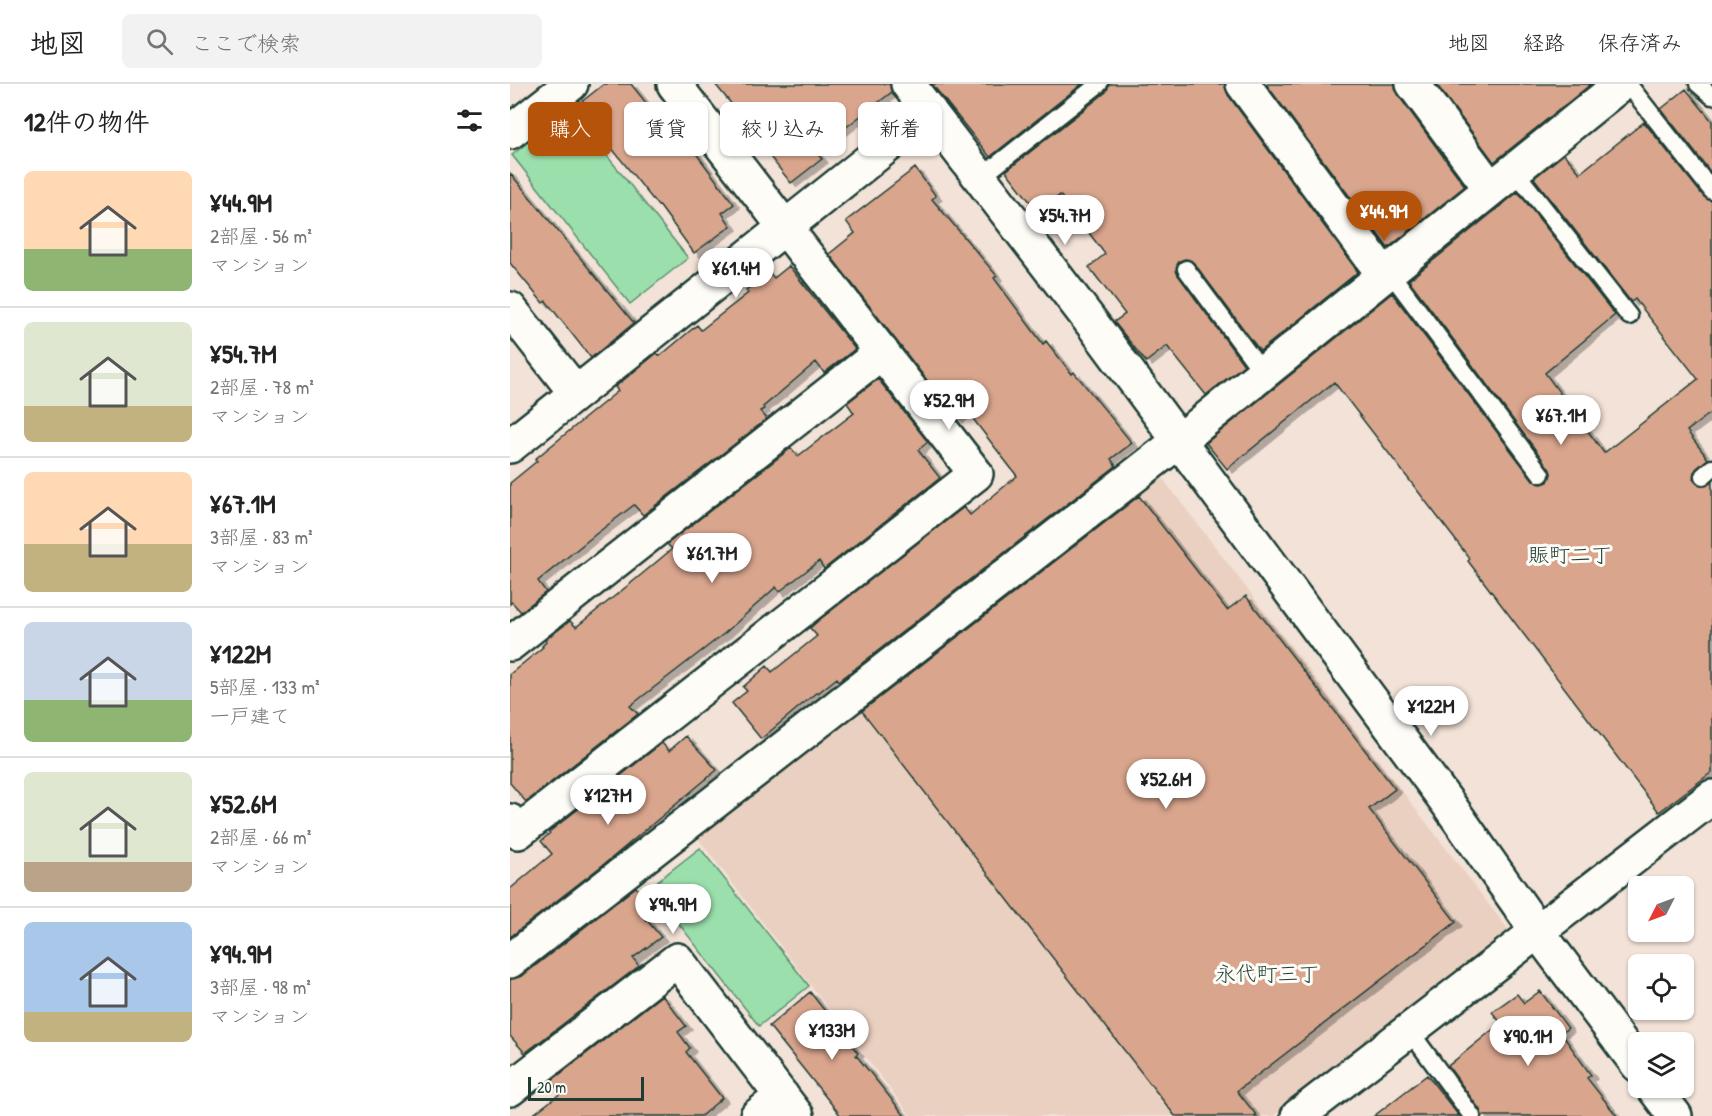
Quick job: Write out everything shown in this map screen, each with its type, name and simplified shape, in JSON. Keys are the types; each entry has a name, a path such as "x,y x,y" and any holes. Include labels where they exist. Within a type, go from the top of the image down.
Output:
{"street":[{"path":"515,118 571,84"},
{"path":"510,821 518,832 976,474 674,84"},
{"path":"908,84 922,102"},
{"path":"1243,84 1386,273"},
{"path":"1413,84 1502,179"},
{"path":"510,961 1179,441 1621,84"},
{"path":"942,128 1179,441 1449,805 1538,932 1628,1052"},
{"path":"510,446 875,156"},
{"path":"510,309 576,393"},
{"path":"510,644 882,352"},
{"path":"1310,1112 1409,1030 1712,797"},
{"path":"510,1089 677,960 779,1109"},
{"path":"1662,1098 1675,1116"}],"lane":[{"path":"980,178 1099,84"},
{"path":"1628,84 1712,191"},
{"path":"1698,84 1712,96"},
{"path":"1502,179 1629,316"},
{"path":"1186,269 1263,374"},
{"path":"1386,273 1541,474"},
{"path":"1409,1030 1472,1116"}],"shaded area":[{"path":"1160,475 1513,936 1273,1116 911,1116 697,837"}],"green space":[{"path":"528,142 528,156 607,156 688,258 630,304 512,155"},
{"path":"700,848 809,986 759,1026 650,887"}],"building":[{"path":"604,84 631,84 645,102 624,102 624,156 698,156 734,204 722,213 731,226 694,253 659,205 612,148 612,102 581,102"},
{"path":"715,84 890,84 892,92 879,102 858,102 858,118 846,127 846,102 730,102"},
{"path":"932,84 1082,84 990,157"},
{"path":"1109,84 1225,84 1228,95 1358,272 1260,351 1194,263 1185,259 1179,261 1176,270 1178,275 1244,365 1206,395 1167,346 1146,362 1114,322 1125,314 1089,267 1105,254 1060,195 1038,212 1006,171 1106,92"},
{"path":"1266,84 1395,84 1398,95 1465,186 1388,248"},
{"path":"1436,84 1591,84 1494,162"},
{"path":"1686,89 1712,121 1712,174 1661,109"},
{"path":"1644,122 1704,197 1712,201 1712,412 1687,431 1708,459 1696,469 1693,479 1700,486 1706,486 1712,482 1712,772 1659,812 1334,382 1227,469 1206,443 1392,293 1533,480 1542,484 1548,482 1551,473 1549,468 1409,280 1518,192 1615,315 1545,373 1604,453 1698,379 1635,299 1631,302 1534,178 1564,154 1580,173"},
{"path":"769,156 819,156 822,159 791,183"},
{"path":"915,168 936,196 932,199 997,276 994,278 1043,344 1046,341 1072,374 1074,372 1132,443 1111,459 1116,466 839,681 837,678 817,692 761,739 732,703 747,691 743,687 767,666 772,672 817,636 810,628 819,620 964,507 970,515 1017,476 967,411 957,419 829,254 855,233 846,221"},
{"path":"510,173 634,323 591,358 546,301 543,303 510,263"},
{"path":"789,266 855,349 824,373 816,362 763,407 764,409 760,411 767,419 643,515 634,505 596,534 538,581 546,592 521,612 512,602 510,604 510,483 537,461 535,459 618,391 615,387 657,353 660,356 697,325 701,330 748,293 746,290 769,272 774,278"},
{"path":"878,379 928,442 918,450 940,478 824,569 819,561 779,592 776,587 725,633 630,706 638,714 526,802 510,783 510,674 543,647 545,640 570,621 576,627 636,579 672,549 667,544 791,448 798,456 854,413 847,403"},
{"path":"1139,496 1227,610 1246,596 1395,789 1369,809 1456,922 1237,1091 1257,1116 1175,1116 862,711"},
{"path":"686,736 717,770 613,857 510,937 510,889 552,854 541,841 549,832 662,743 669,751"},
{"path":"636,887 656,911 646,919 661,937 633,958 639,966 525,1053 510,1036 510,979 522,976"},
{"path":"1540,991 1568,1028 1561,1033 1591,1075 1587,1078 1617,1116 1482,1116 1448,1066 1501,1023 1492,1012 1517,994 1524,1003"},
{"path":"810,992 905,1116 841,1116 769,1026"},
{"path":"662,995 686,1026 678,1032 690,1048 686,1052 722,1098 701,1116 531,1116 561,1093 551,1081"},
{"path":"1427,1075 1459,1116 1374,1116"}],"district":[{"name":"賑町二丁","path":"1570,555"},
{"name":"永代町三丁","path":"1267,974"}]}
